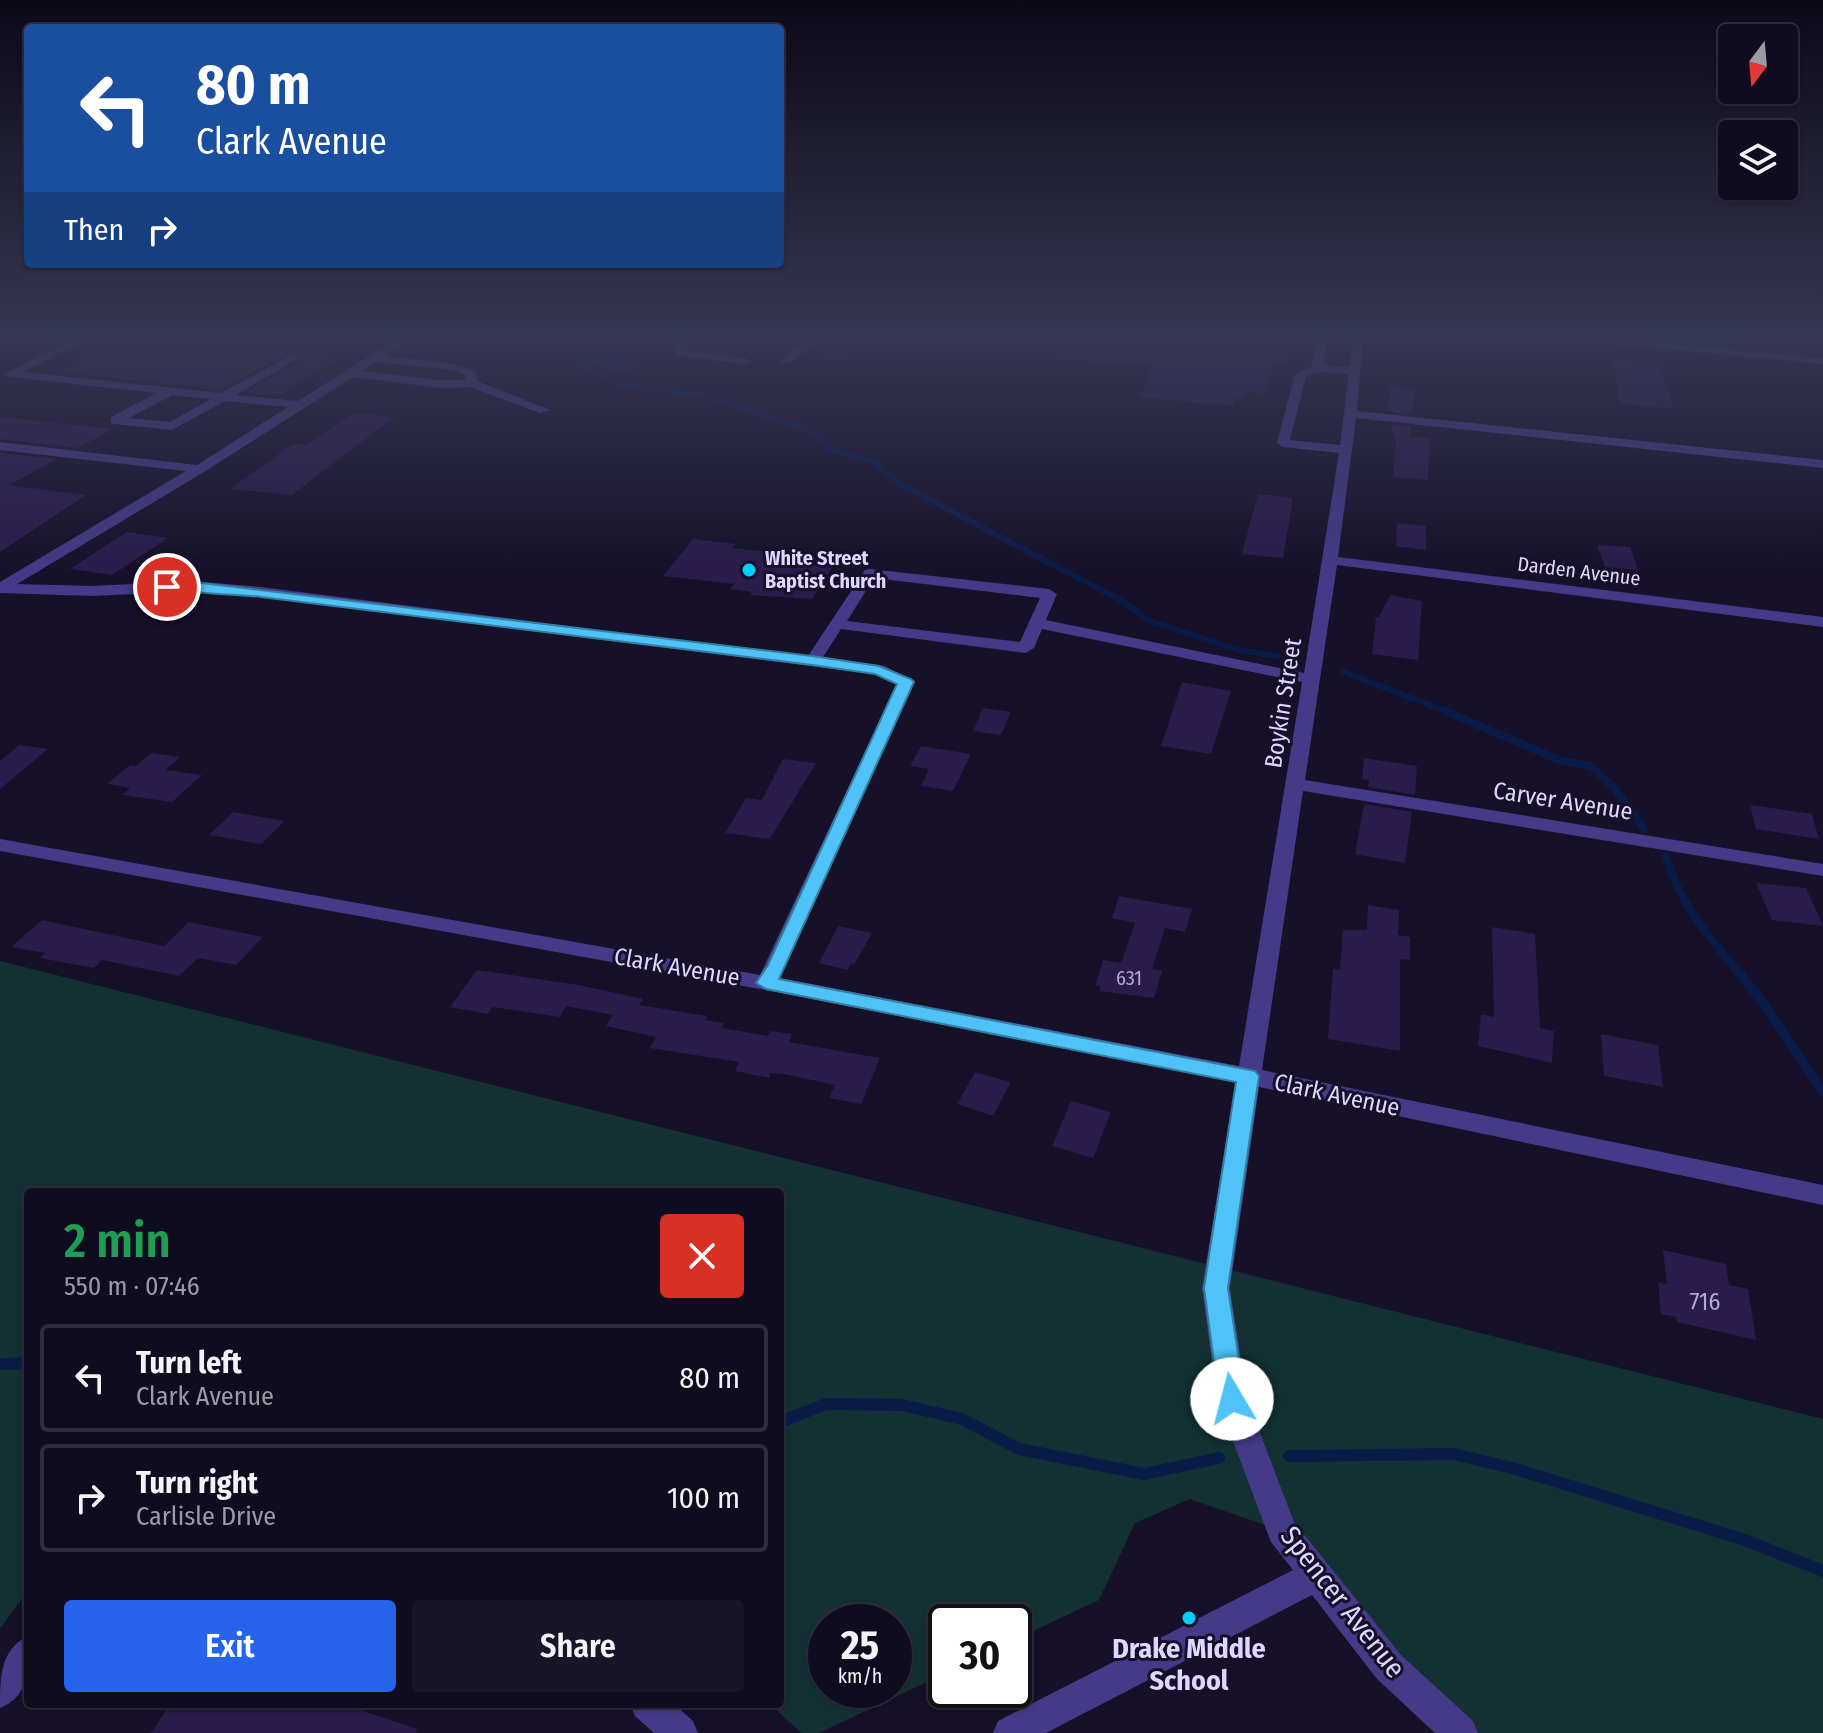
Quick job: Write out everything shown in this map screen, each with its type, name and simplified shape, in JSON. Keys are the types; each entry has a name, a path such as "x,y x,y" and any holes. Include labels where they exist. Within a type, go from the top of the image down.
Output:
{"street":[{"path":"123,417 115,420 172,426 188,417"},
{"path":"138,422 145,417"},
{"path":"0,588 281,417"},
{"path":"1290,417 1283,443 1346,450"},
{"name":"Boykin Street","path":"1248,1076 1351,417"},
{"path":"1378,417 1823,464"},
{"path":"0,446 199,469"},
{"name":"Darden Avenue","path":"1330,560 1823,622"},
{"path":"812,661 870,573 1049,594 1026,648 837,624"},
{"path":"0,588 92,591 193,586 879,670 906,682 777,967 766,983"},
{"path":"1037,623 1311,679"},
{"name":"Carver Avenue","path":"1295,784 1823,870"},
{"name":"Clark Avenue","path":"0,845 766,983 1248,1076 1823,1195"},
{"name":"Spencer Avenue","path":"1248,1076 1216,1288 1232,1399 1282,1531 1389,1667 1461,1733"},
{"path":"1010,1733 1317,1575"},
{"path":"0,1691 24,1658"},
{"path":"652,1708 681,1733"}],"green space":[{"path":"0,961 1823,1419 1823,1733 1461,1733 1282,1531 1190,1499 1135,1523 1099,1600 1032,1632 1032,1604 928,1604 928,1682 912,1689 912,1604 808,1604 808,1708 872,1708 819,1733 801,1733 774,1708 784,1708 784,1188 24,1188 24,1596 0,1629"}],"building":[{"path":"0,417 113,429 78,448 0,439"},
{"path":"348,417 394,417 292,495 230,489 293,444 307,445"},
{"path":"1391,425 1411,427 1410,437 1430,438 1428,480 1393,477 1396,443"},
{"path":"0,453 57,459 9,485 86,495 0,552"},
{"path":"1258,494 1293,498 1283,558 1242,554"},
{"path":"1397,523 1426,526 1426,550 1396,546"},
{"path":"127,532 168,538 112,575 70,569"},
{"name":"White Street Baptist Church","path":"693,539 736,544 732,548 837,560 812,599 750,595 752,592 730,589 734,584 663,576"},
{"path":"1597,545 1630,547 1638,570 1605,567"},
{"path":"1390,595 1422,601 1418,660 1372,654 1376,617 1379,617"},
{"path":"1182,682 1231,691 1211,754 1161,746"},
{"path":"983,708 1011,712 1001,735 973,731"},
{"path":"19,745 48,749 0,789 0,761"},
{"path":"921,746 971,754 953,791 921,786 929,769 910,766"},
{"path":"151,753 180,757 166,770 202,775 172,802 122,795 130,788 107,784"},
{"path":"1364,758 1417,766 1415,795 1368,787 1369,780 1362,779"},
{"path":"783,759 816,763 770,839 725,833 746,798 762,800"},
{"path":"1364,804 1412,812 1405,863 1355,854"},
{"path":"1750,805 1812,814 1819,839 1756,829"},
{"path":"233,812 285,821 261,844 209,835"},
{"path":"1756,883 1806,888 1823,926 1772,920"},
{"path":"1119,896 1192,909 1185,932 1165,928 1152,969 1162,971 1154,998 1099,991 1100,986 1095,986 1103,960 1121,963 1135,923 1112,918"},
{"path":"1368,905 1399,910 1398,935 1410,937 1410,960 1400,959 1400,1051 1328,1039 1333,969 1340,970 1343,930 1367,930"},
{"path":"42,920 164,946 189,922 263,937 236,965 198,958 179,976 102,960 94,968 40,958 45,953 11,947"},
{"path":"838,926 872,933 848,970 819,963"},
{"path":"1492,927 1535,934 1540,1028 1554,1031 1552,1063 1478,1046 1481,1014 1494,1017"},
{"path":"477,970 579,985 643,999 639,1005 707,1016 705,1020 724,1023 722,1028 768,1036 771,1031 792,1034 789,1042 880,1058 861,1104 829,1098 835,1085 784,1074 770,1073 769,1078 735,1071 739,1062 650,1048 656,1037 606,1026 613,1015 566,1006 560,1017 492,1007 488,1014 450,1007"},
{"path":"1601,1034 1658,1045 1663,1087 1604,1076"},
{"path":"975,1072 1011,1082 993,1116 957,1104"},
{"path":"1071,1101 1111,1112 1093,1158 1052,1146"},
{"path":"1663,1250 1726,1264 1729,1285 1748,1289 1756,1340 1677,1322 1676,1317 1661,1314 1658,1282 1667,1284"},
{"path":"167,1708 355,1708 417,1729 416,1733 151,1733"}],"waterway":[{"path":"768,417 807,430 829,449 875,463 901,485 936,503"},
{"path":"932,501 1124,602 1149,621 1239,650 1277,656"},
{"path":"1344,672 1447,712"},
{"path":"1447,712 1559,760 1591,766 1615,789 1644,829"},
{"path":"1666,856 1688,906 1742,977"},
{"path":"1741,975 1823,1092"},
{"path":"0,1364 24,1363"},
{"path":"784,1420 826,1404 902,1405 962,1419 1019,1449 1144,1474 1219,1458"},
{"path":"1289,1456 1454,1454 1516,1469 1745,1540 1823,1571"}],"place":[{"name":"White Street Baptist Church","path":"749,570"},
{"name":"Drake Middle School","path":"1189,1618"}],"route":[{"path":"167,587 261,592 812,661 879,670 906,682 777,967 766,983 1248,1076 1216,1288 1232,1399"}]}
